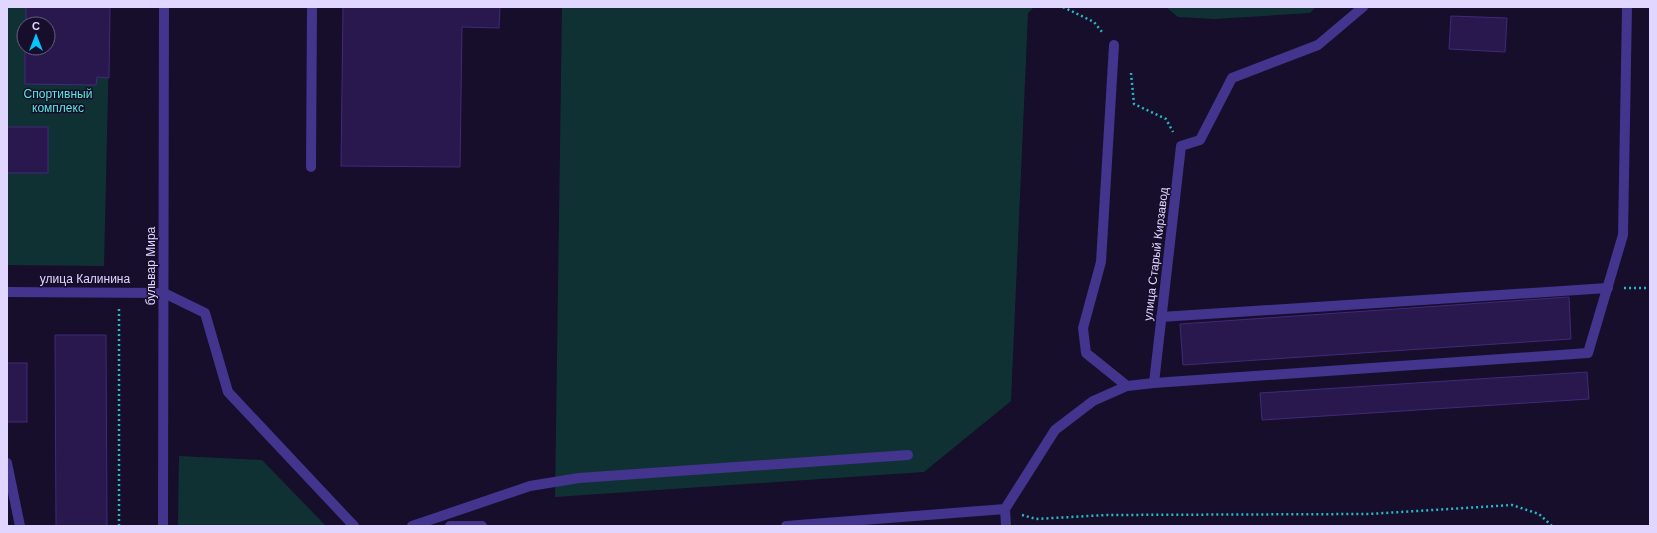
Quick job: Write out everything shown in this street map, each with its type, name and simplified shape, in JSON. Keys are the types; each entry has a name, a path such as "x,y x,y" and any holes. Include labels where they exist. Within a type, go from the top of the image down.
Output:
{"street":[{"name":"бульвар Мира","path":"163,526 164,7"},
{"path":"311,167 312,7"},
{"name":"улица Старый Кирзавод","path":"1154,383 1181,146 1200,140 1232,78 1318,45 1363,7"},
{"path":"1006,526 1005,509 1055,430 1093,401 1127,386 1588,353 1623,234 1628,7"},
{"path":"1114,45 1101,262 1083,328 1086,352 1127,386"},
{"path":"1162,317 1608,288"},
{"name":"улица Калинина","path":"7,292 164,292"},
{"path":"164,292 205,313 228,392 354,526"},
{"path":"412,526 530,486 579,478 908,455"},
{"path":"7,463 20,526"},
{"path":"786,526 1005,509"},
{"path":"450,526 482,526"}],"path":[{"path":"1608,288 1650,288"},
{"path":"119,292 119,526"},
{"path":"1005,509 1036,519 1106,515 1369,514 1512,505 1539,514 1552,526"}],"green space":[{"name":"Спортивный комплекс","path":"7,7 110,7 104,266 7,265"},
{"path":"562,7 1034,7 1028,13 1011,401 924,472 555,497"},
{"path":"1166,7 1316,7 1310,13 1215,19 1178,17"},
{"path":"179,456 262,460 326,526 178,526"}],"building":[{"path":"26,7 110,7 109,78 97,77 96,85 25,84 25,56 56,56 56,16 26,16"},
{"path":"343,7 500,7 499,28 462,27 460,167 341,166"},
{"path":"1451,16 1507,18 1505,52 1449,49"},
{"path":"7,127 48,127 48,173 7,173"},
{"path":"1569,297 1571,339 1183,365 1180,324"},
{"path":"55,335 106,335 107,526 56,526"},
{"path":"7,363 27,363 27,422 7,422"},
{"path":"1587,372 1589,399 1262,420 1260,393"}]}
